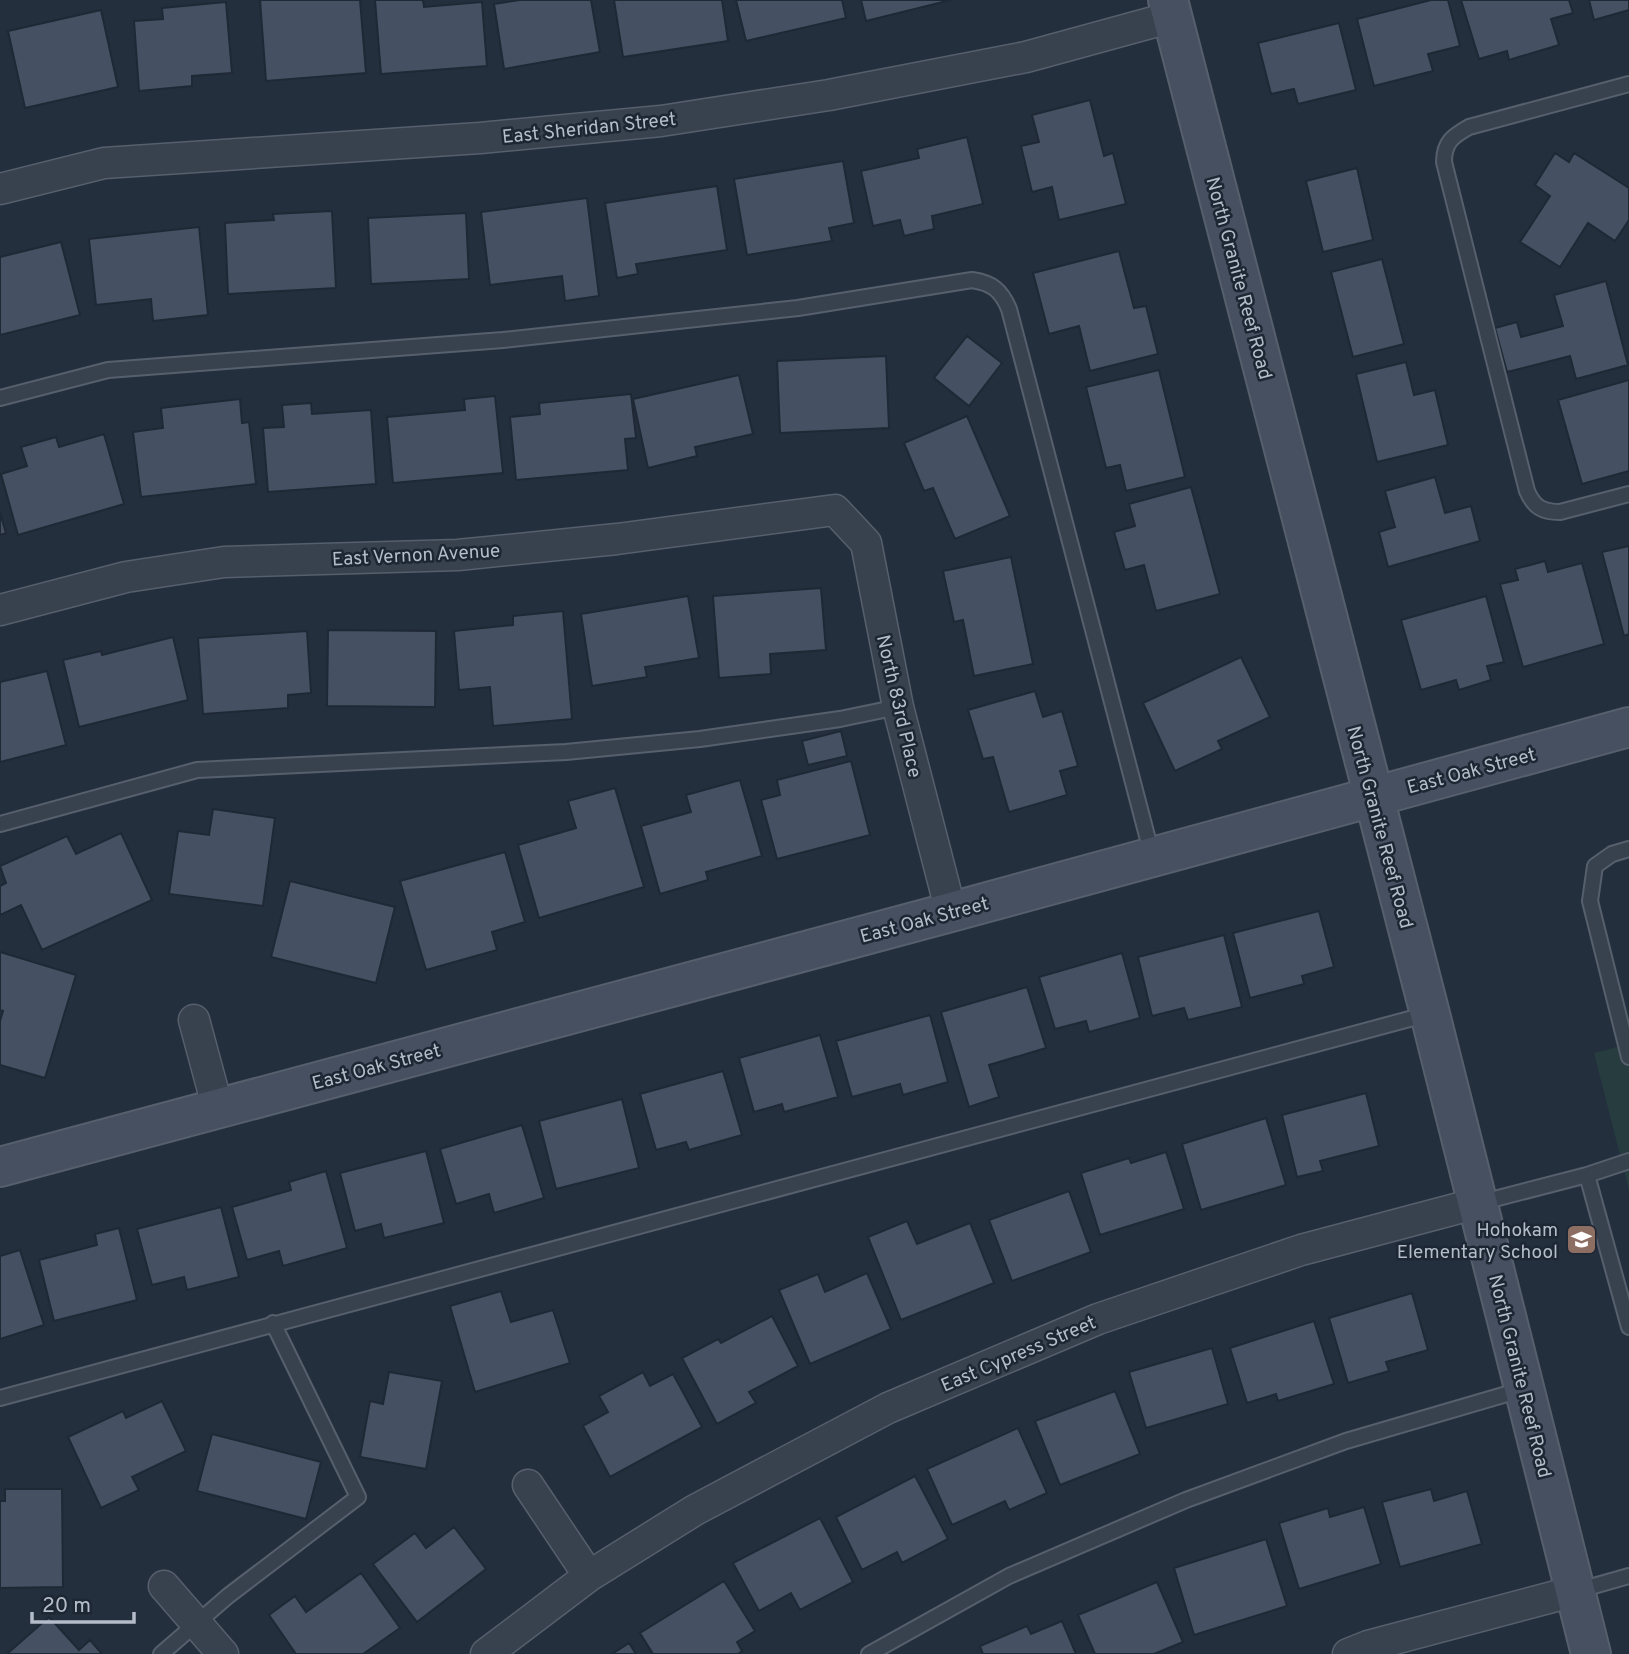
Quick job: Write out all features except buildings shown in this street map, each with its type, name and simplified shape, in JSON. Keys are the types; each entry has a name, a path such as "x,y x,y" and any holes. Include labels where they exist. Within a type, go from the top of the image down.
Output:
{"street":[{"name":"East Sheridan Street","path":"0,189 104,163 466,139 661,121 829,95 1026,57 1170,9"},
{"name":"North Granite Reef Road","path":"1170,9 1430,1014 1591,1654"},
{"name":"East Vernon Avenue","path":"0,610 126,577 224,562 458,555 617,539 835,510"},
{"name":"North 83rd Place","path":"835,510 866,542 898,707 951,912"},
{"name":"East Oak Street","path":"0,1167 1629,727"},
{"path":"194,1020 218,1109"},
{"name":"East Cypress Street","path":"485,1654 589,1576 695,1510 888,1408 1098,1319 1301,1250 1478,1203"},
{"path":"528,1485 589,1576"},
{"path":"164,1586 223,1654"},
{"path":"1348,1654 1368,1646 1574,1591"}],"lane":[{"path":"1629,84 1469,127 1449,141 1444,151 1444,162 1531,502 1549,512 1560,512 1629,495"},
{"path":"0,398 108,370 503,340 798,308 972,280 984,282 1004,297 1009,309 1152,857"},
{"path":"0,824 197,771 566,752 700,739 840,719 898,707"},
{"path":"1629,849 1612,854 1595,866 1591,901 1629,1057"},
{"path":"0,1398 1430,1014"},
{"path":"1478,1203 1587,1175 1629,1160"},
{"path":"1587,1175 1629,1327"},
{"path":"161,1654 228,1596 358,1497 273,1323"},
{"path":"869,1654 1009,1576 1186,1500 1346,1441 1524,1390"},
{"path":"1574,1591 1629,1576"}],"green space":[{"path":"1629,1044 1629,1190 1594,1053"}],"place":[{"name":"Hohokam Elementary School","path":"1581,1240"}]}
